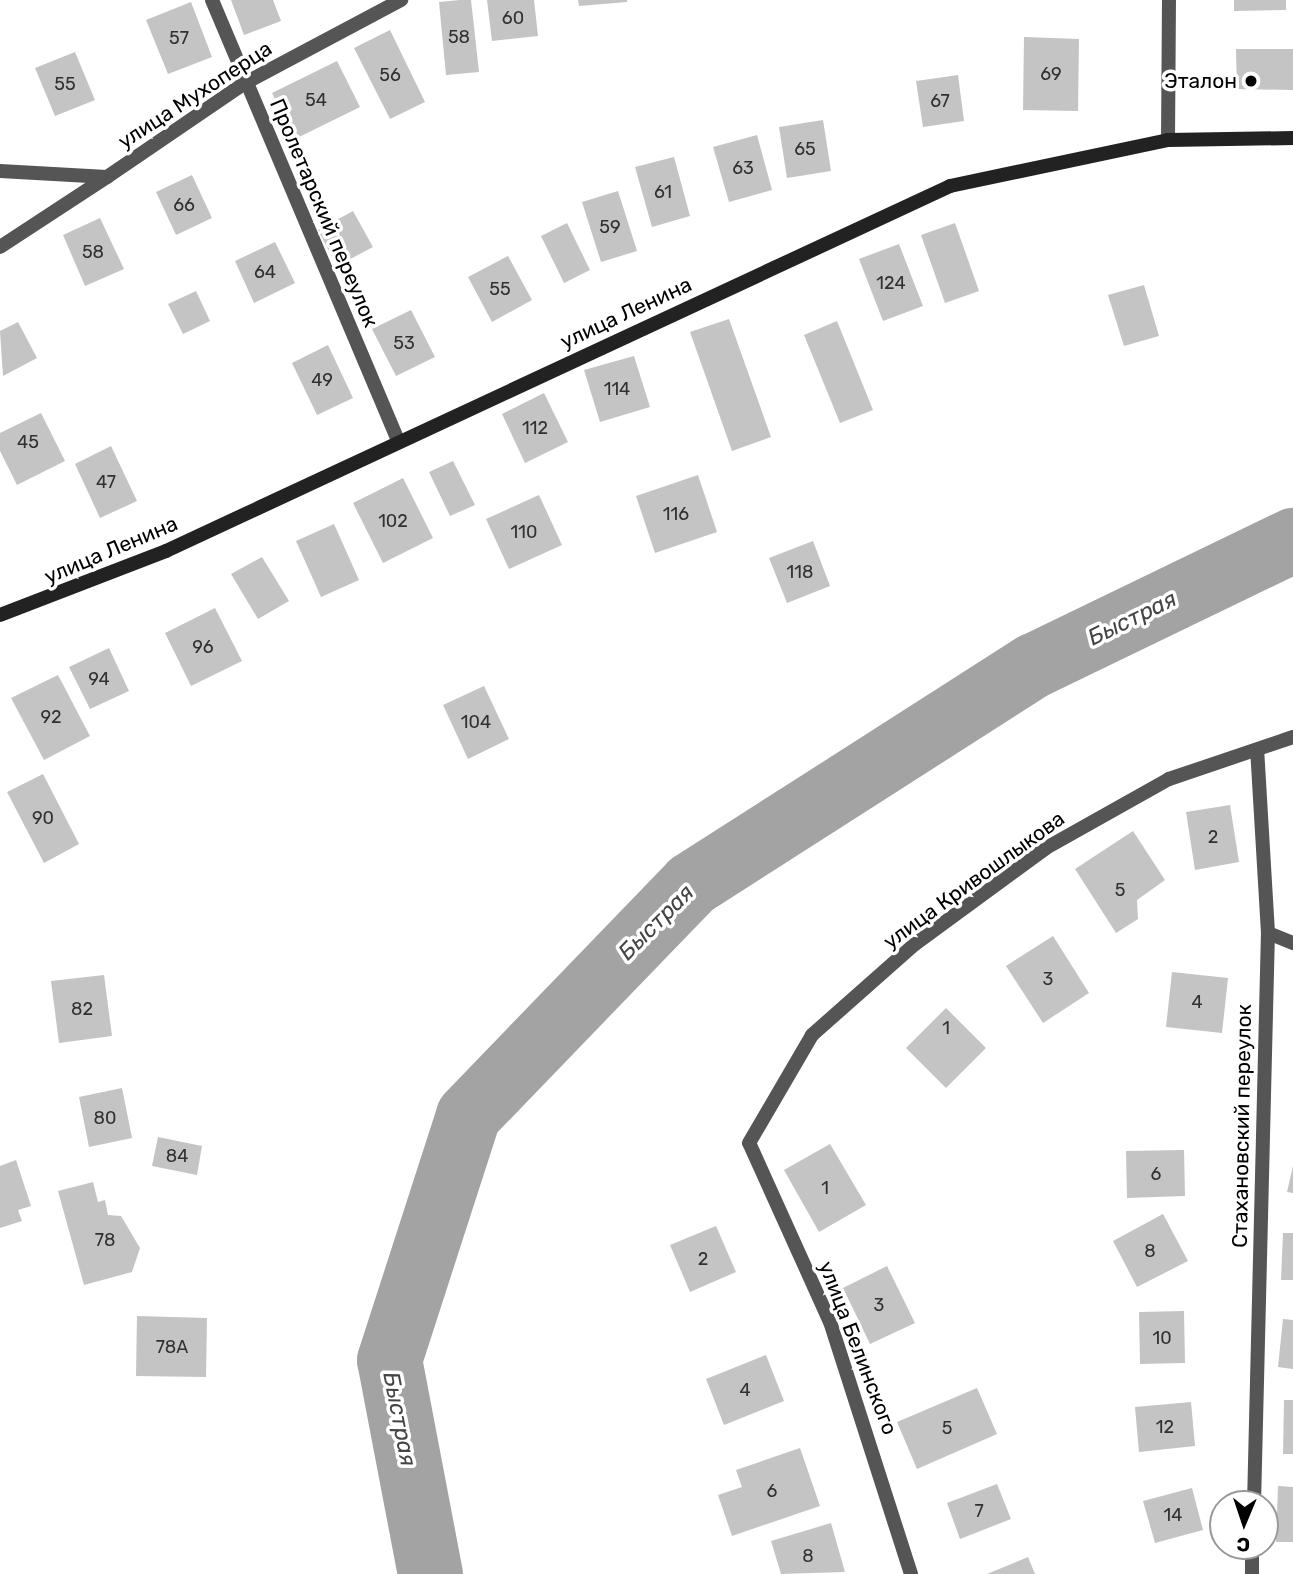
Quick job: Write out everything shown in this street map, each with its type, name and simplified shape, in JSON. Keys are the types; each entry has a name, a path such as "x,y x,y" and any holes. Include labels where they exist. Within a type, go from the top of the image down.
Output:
{"street":[{"name":"Пролетарский переулок","path":"212,0 399,442"},
{"name":"улица Мухоперца","path":"0,171 107,177 245,83 401,0"},
{"path":"1168,139 1169,0"},
{"name":"улица Ленина","path":"0,615 166,551 950,186 1168,139 1293,138"},
{"path":"0,247 107,177"},
{"name":"улица Кривошлыкова","path":"749,1143 812,1035 915,944 1058,842 1169,779 1293,737"},
{"name":"Стахановский переулок","path":"1254,1490 1268,933 1257,750"},
{"path":"1268,933 1293,943"},
{"name":"улица Белинского","path":"749,1143 830,1322 911,1574"}],"building":[{"path":"231,0 273,0 281,21 244,35"},
{"path":"471,0 479,72 446,75 439,2"},
{"path":"487,0 534,0 538,36 492,41"},
{"path":"578,0 627,0 627,2 579,6"},
{"path":"1234,0 1286,0 1286,10 1234,11"},
{"path":"191,2 212,57 168,74 146,20"},
{"path":"390,30 425,102 390,119 354,48"},
{"path":"1024,37 1079,39 1078,111 1023,110"},
{"path":"1236,49 1293,49 1293,90 1237,89"},
{"path":"75,52 95,100 55,116 35,68"},
{"path":"337,61 360,107 295,139 272,93"},
{"path":"958,75 964,121 923,127 916,81"},
{"path":"823,120 831,171 787,178 779,127"},
{"path":"757,135 772,190 729,202 713,147"},
{"path":"674,157 690,216 652,227 635,167"},
{"path":"192,175 212,218 176,235 156,192"},
{"path":"618,191 637,251 601,262 582,202"},
{"path":"353,211 373,247 337,266 318,230"},
{"path":"100,218 124,269 85,286 63,235"},
{"path":"567,223 590,270 564,283 541,236"},
{"path":"955,223 979,291 945,303 921,235"},
{"path":"275,242 295,283 254,303 235,261"},
{"path":"899,244 923,306 883,321 859,259"},
{"path":"508,256 532,300 492,322 468,277"},
{"path":"1144,285 1159,336 1124,346 1108,295"},
{"path":"196,291 210,321 183,334 168,304"},
{"path":"411,310 435,357 396,376 372,329"},
{"path":"729,319 771,437 732,451 690,332"},
{"path":"837,321 873,410 840,423 804,335"},
{"path":"18,322 37,358 3,376 0,331"},
{"path":"328,345 353,398 317,415 292,363"},
{"path":"634,356 650,407 600,422 584,370"},
{"path":"544,393 568,442 525,463 502,414"},
{"path":"41,413 65,461 17,485 0,451 0,433"},
{"path":"111,446 137,501 100,518 75,464"},
{"path":"453,461 475,505 450,516 429,472"},
{"path":"698,475 717,532 655,553 636,496"},
{"path":"403,478 433,538 383,563 353,503"},
{"path":"539,495 562,545 509,569 486,519"},
{"path":"334,524 359,580 321,597 296,541"},
{"path":"813,541 830,586 787,603 769,558"},
{"path":"262,557 289,601 258,619 231,574"},
{"path":"215,608 242,661 191,686 165,633"},
{"path":"109,648 129,691 90,709 69,667"},
{"path":"58,675 90,736 44,760 11,698"},
{"path":"484,686 509,739 468,759 443,705"},
{"path":"43,774 79,844 44,863 7,792"},
{"path":"1230,805 1239,862 1195,870 1186,812"},
{"path":"1133,831 1165,880 1137,900 1138,919 1116,933 1075,869"},
{"path":"1053,936 1089,993 1043,1023 1006,966"},
{"path":"1172,972 1228,978 1222,1033 1166,1027"},
{"path":"104,975 112,1036 59,1043 51,981"},
{"path":"946,1008 986,1048 946,1088 906,1048"},
{"path":"122,1088 132,1138 89,1147 79,1097"},
{"path":"158,1137 202,1146 197,1175 152,1166"},
{"path":"830,1144 866,1205 819,1232 784,1170"},
{"path":"1184,1150 1185,1196 1127,1198 1126,1151"},
{"path":"16,1160 31,1206 18,1210 22,1221 0,1228 0,1166"},
{"path":"1293,1166 1293,1193 1287,1192"},
{"path":"93,1182 98,1202 105,1200 108,1215 121,1216 140,1248 132,1272 84,1285 58,1191"},
{"path":"1163,1214 1188,1261 1137,1287 1113,1241"},
{"path":"716,1226 736,1272 690,1292 670,1245"},
{"path":"1283,1233 1293,1233 1293,1280 1281,1280"},
{"path":"887,1266 915,1323 870,1344 843,1288"},
{"path":"1184,1311 1185,1363 1140,1364 1139,1312"},
{"path":"137,1316 207,1318 206,1377 136,1376"},
{"path":"1283,1319 1293,1320 1293,1369 1278,1367"},
{"path":"766,1355 784,1401 724,1425 706,1379"},
{"path":"977,1388 997,1434 917,1469 897,1422"},
{"path":"1284,1400 1293,1400 1293,1454 1283,1454"},
{"path":"1191,1402 1195,1446 1139,1452 1135,1407"},
{"path":"800,1448 820,1506 732,1536 718,1495 742,1487 736,1470"},
{"path":"997,1484 1011,1519 960,1539 947,1503"},
{"path":"1278,1486 1293,1487 1293,1542 1279,1542"},
{"path":"1192,1488 1203,1530 1155,1543 1143,1501"},
{"path":"831,1523 845,1572 781,1574 771,1541"},
{"path":"1028,1557 1035,1574 987,1574"}],"waterway":[{"name":"Быстрая","path":"430,1574 389,1360 468,1115 691,884 1034,665 1293,540"}],"place":[{"name":"Эталон","path":"1251,81"}]}
